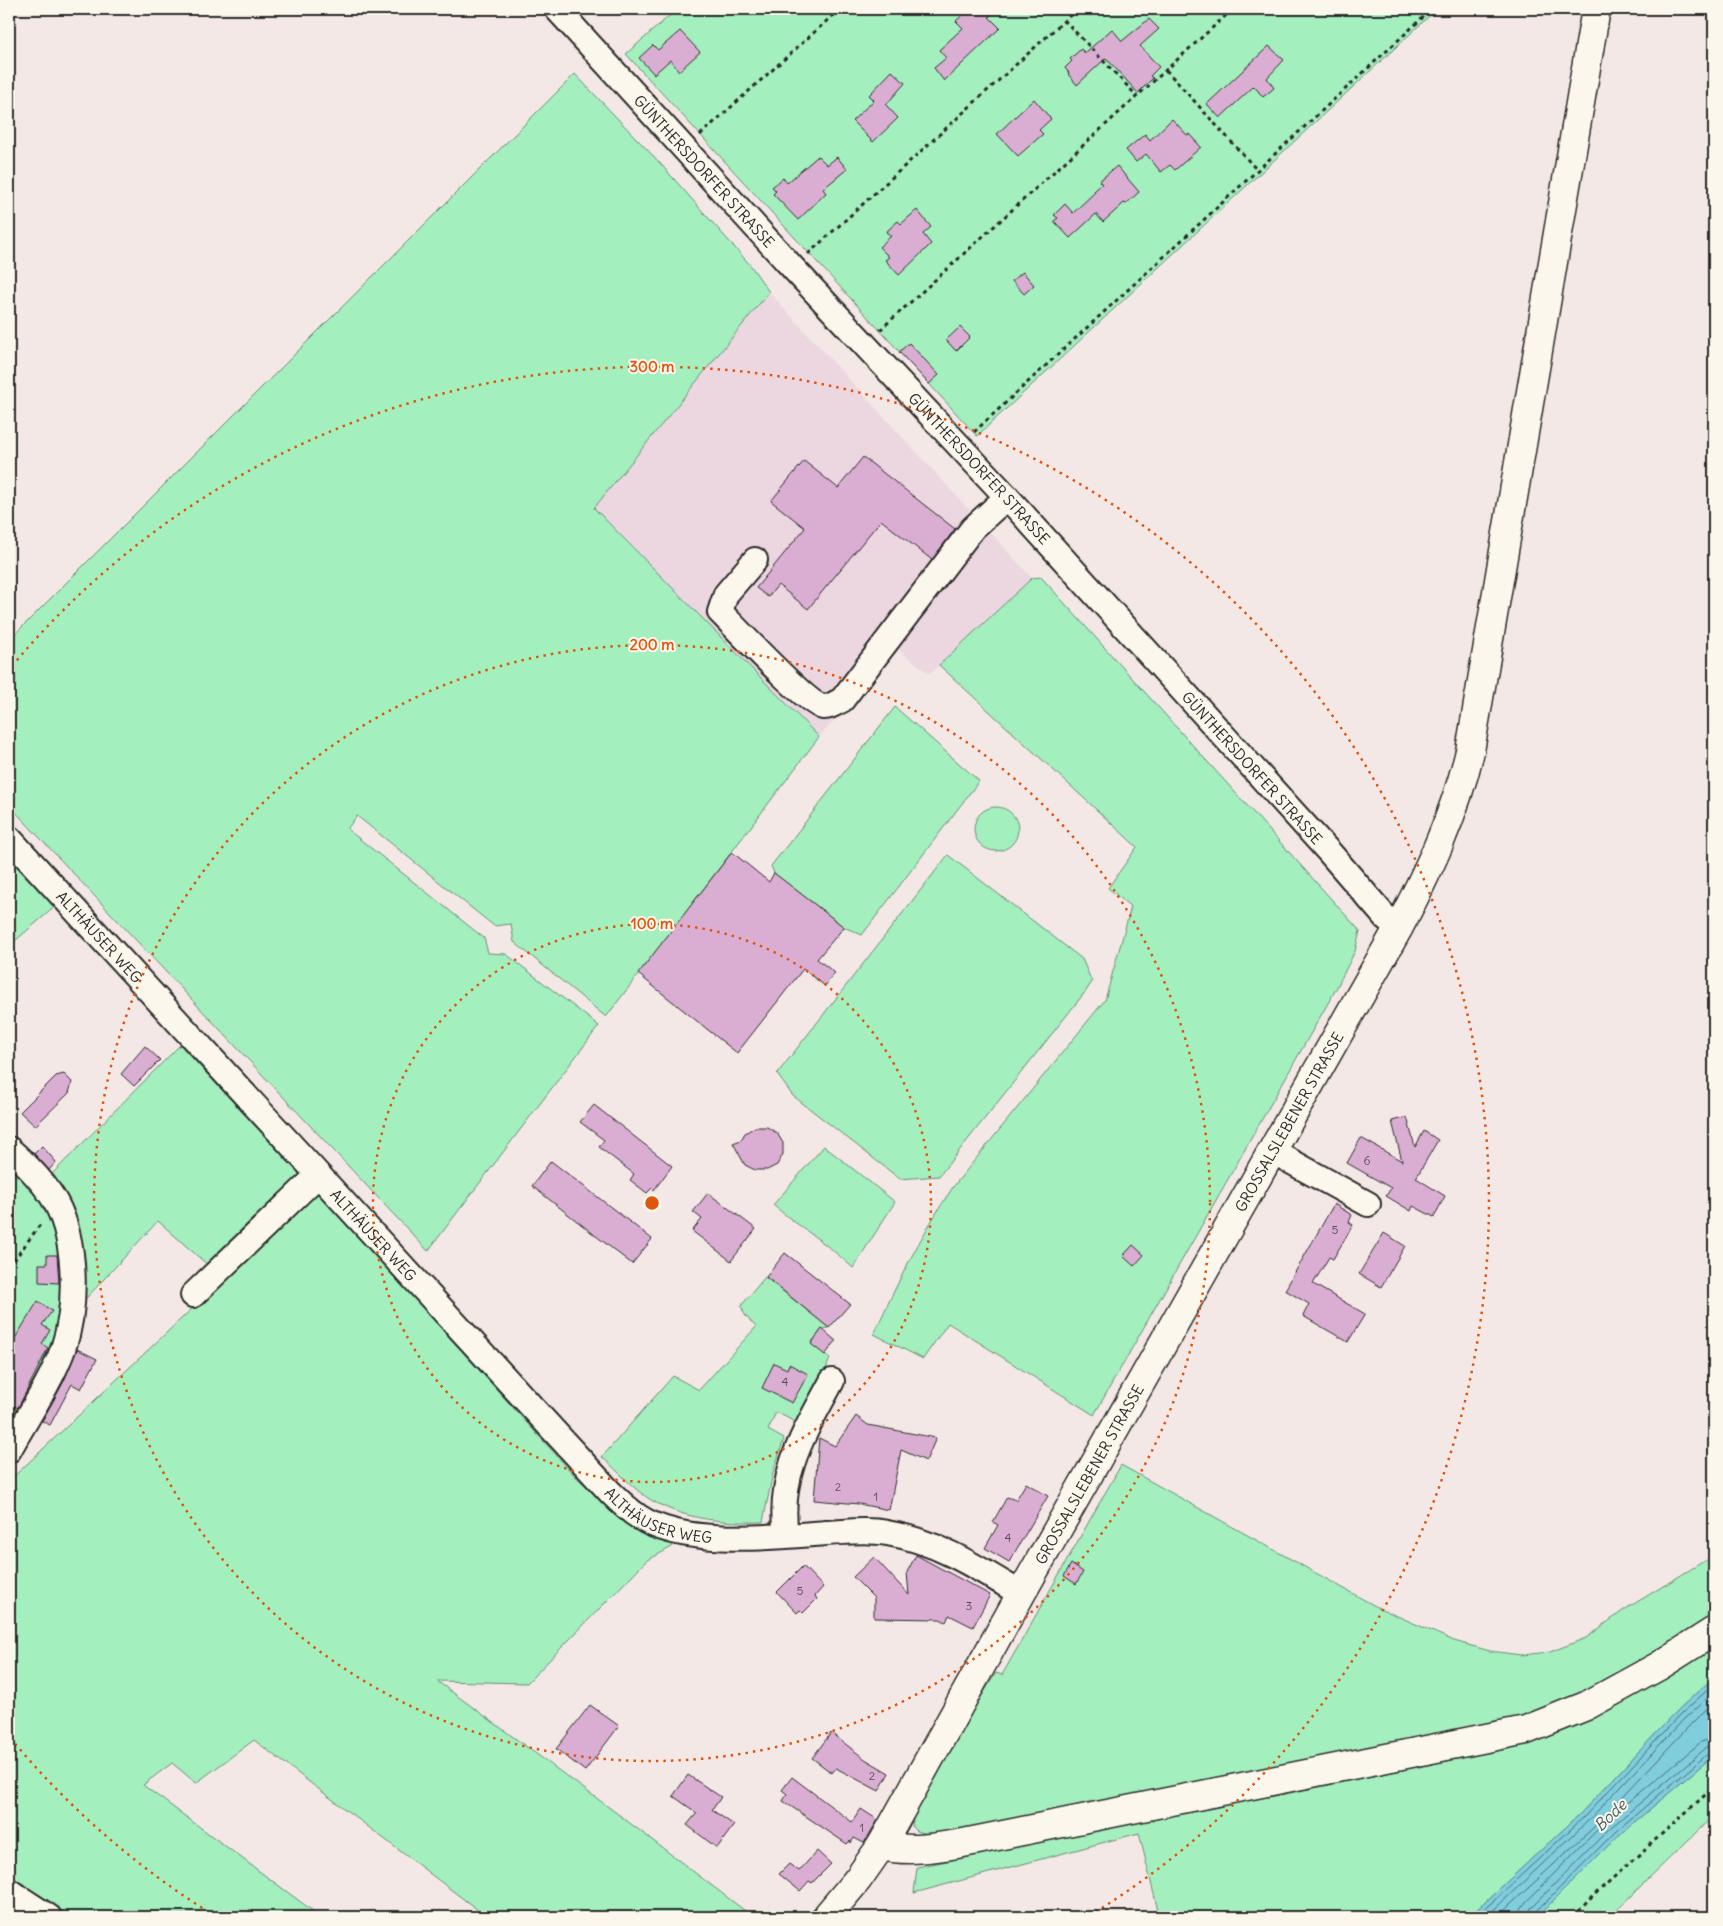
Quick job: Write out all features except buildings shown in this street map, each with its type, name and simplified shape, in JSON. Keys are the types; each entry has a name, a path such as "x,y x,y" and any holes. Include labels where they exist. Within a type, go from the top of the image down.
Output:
{"main road":[{"name":"GROSSALSLEBENER STRASSE","path":"826,1917 858,1879 881,1846 1021,1594 1399,928 1440,844 1462,783 1470,751 1596,9"},
{"path":"881,1846 897,1850 926,1849 963,1844 1526,1730 1586,1706 1659,1666 1714,1631"}],"street":[{"name":"GÜNTHERSDORFER STRASSE","path":"557,9 792,267 1007,497 1330,853 1386,918 1399,928"},
{"path":"755,560 726,594 720,612 802,693 822,707 828,706 842,700 973,528 1007,497"},
{"name":"ALTHÄUSER WEG","path":"9,838 624,1506 640,1518 658,1526 691,1534 746,1538 865,1531 903,1536 952,1554 1021,1594"},
{"path":"9,1149 29,1168 51,1195 57,1206 71,1250 72,1291 70,1321 63,1349 49,1379 9,1450"},
{"path":"1272,1151 1368,1204"},
{"path":"193,1295 318,1175"},
{"path":"786,1535 783,1503 788,1474 794,1456 832,1381"},
{"path":"9,1891 49,1917"}],"path":[{"path":"684,149 840,9"},
{"path":"792,267 1076,9"},
{"path":"864,344 1233,9"},
{"path":"959,447 1432,9"},
{"path":"1064,20 1136,96"},
{"path":"1166,70 1258,170"},
{"path":"9,1267 45,1218 57,1206"},
{"path":"1573,1917 1593,1896 1714,1787"}],"shaded area":[{"path":"769,292 1032,578 930,674 899,650 819,737 594,508"}],"green space":[{"path":"677,9 1437,9 977,436 626,54"},
{"path":"575,74 658,161 751,266 769,292 594,508 819,737 606,1017 514,942 511,924 494,926 357,816 347,829 484,938 488,953 506,954 599,1026 428,1251 9,805 9,640"},
{"path":"1041,577 1360,931 1355,951 1336,989 1094,1415 948,1323 923,1359 874,1334 910,1259 953,1187 1105,1000 1131,907 1108,888 1137,847 939,665 1032,578"},
{"path":"895,707 979,781 862,935 844,927 774,873 771,866"},
{"path":"992,807 1000,807 1012,813 1018,829 1012,845 1000,851 992,851 980,845 974,833 974,825 980,813"},
{"path":"9,854 57,905 9,946"},
{"path":"948,855 1082,959 1092,982 939,1176 900,1179 792,1095 777,1074"},
{"path":"180,1045 304,1178 211,1268 158,1221 77,1308 48,1178"},
{"path":"824,1146 895,1202 853,1268 834,1251 773,1205"},
{"path":"9,1157 39,1187 61,1234 65,1306 50,1353 40,1371 44,1373 9,1428"},
{"path":"317,1191 575,1476 629,1524 641,1532 673,1543 672,1547 646,1561 527,1683 437,1681 614,1811 753,1917 487,1917 254,1740 196,1783 172,1763 143,1785 321,1917 69,1917 9,1882 9,1481"},
{"path":"765,1277 829,1328 822,1329 811,1343 830,1358 823,1377 797,1423 776,1412 768,1430 784,1439 773,1473 763,1522 734,1522 706,1519 664,1507 638,1491 602,1457 673,1376 699,1390 756,1327 745,1315 741,1306"},
{"path":"1121,1465 1377,1607 1454,1641 1490,1651 1521,1655 1550,1652 1586,1638 1624,1610 1714,1555 1714,1617 1662,1651 1599,1687 1518,1722 932,1835 916,1831 912,1827 915,1804 996,1673 1002,1675"},
{"path":"1714,1647 1714,1677 1678,1710 1580,1814 1469,1917 1156,1917 1159,1915 1139,1833 914,1893 917,1867 1472,1756 1539,1739 1581,1724 1639,1693"},
{"path":"1714,1755 1714,1815 1609,1917 1537,1917 1618,1836"}],"water":[{"name":"Bode","path":"1714,1677 1714,1755 1618,1836 1537,1917 1469,1917 1580,1814 1678,1710"}]}
